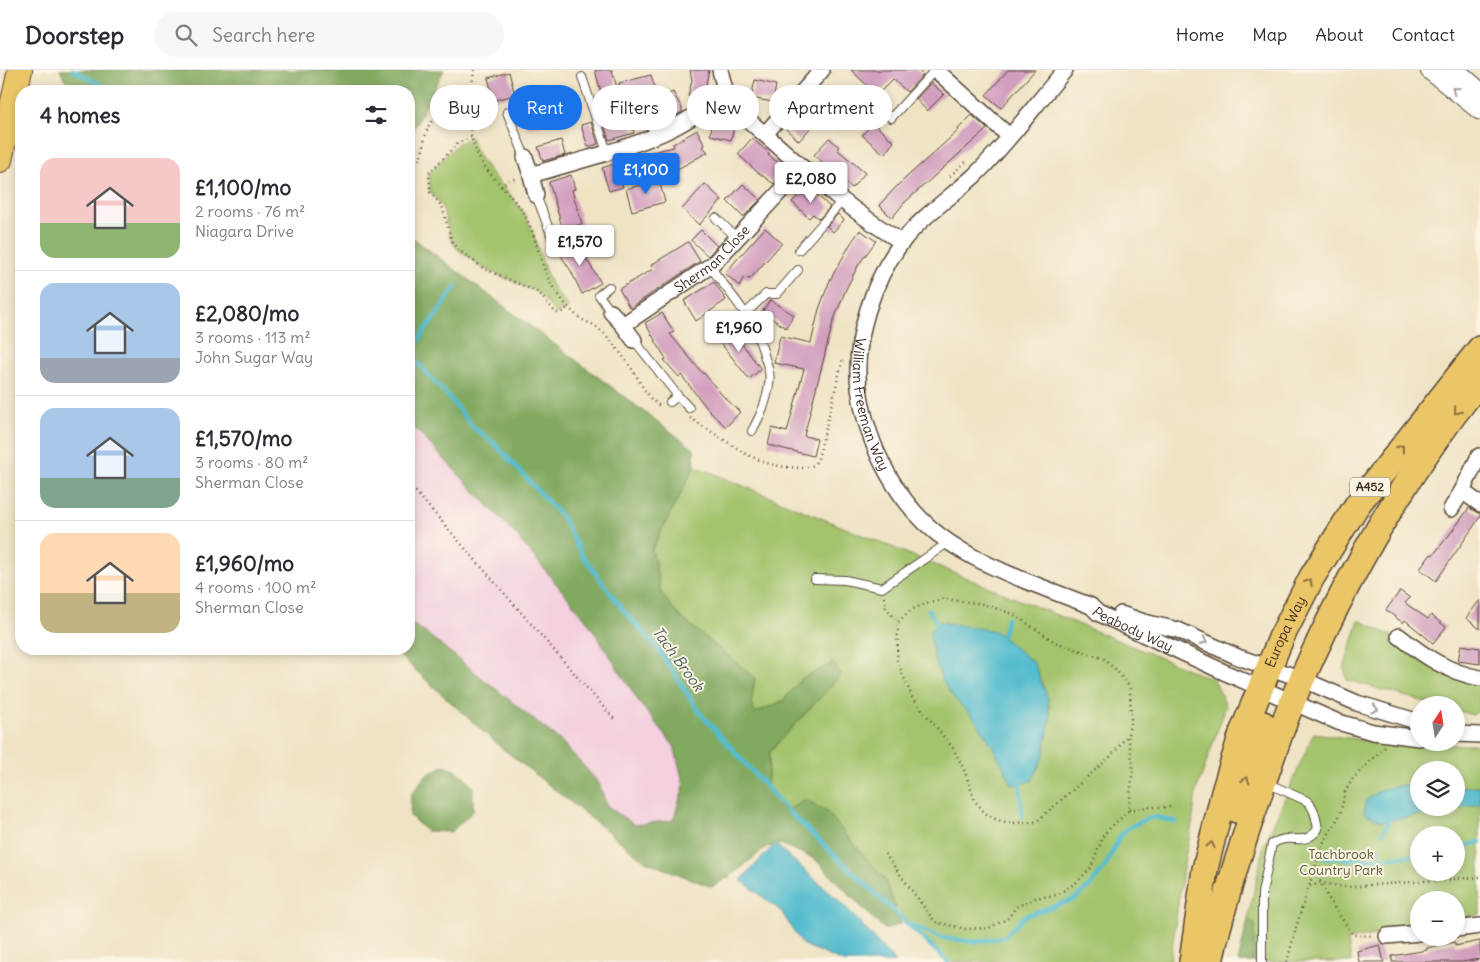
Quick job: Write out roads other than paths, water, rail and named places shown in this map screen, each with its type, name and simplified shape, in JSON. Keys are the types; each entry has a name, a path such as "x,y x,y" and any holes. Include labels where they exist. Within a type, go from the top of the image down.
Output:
{"highway":[{"name":"Europa Way","path":"1210,962 1224,905 1264,781 1280,683 1281,638 1312,577 1346,521 1390,461 1480,349"},
{"name":"Europa Way","path":"1192,962 1215,823 1238,746 1363,556 1434,442 1480,381"},
{"path":"1197,962 1246,778 1261,729 1280,683"}],"main road":[{"path":"0,160 15,100"}],"street":[{"path":"720,70 725,85"},
{"path":"765,134 822,70"},
{"path":"936,70 1009,136"},
{"name":"William Freeman Way","path":"1065,70 988,161 932,211 902,242 884,268 865,318 859,351 859,387 867,424 875,447 895,487 917,514 949,542 984,562 1091,606"},
{"path":"1430,70 1480,110"},
{"path":"1455,70 1480,92"},
{"path":"531,174 655,136 687,120"},
{"path":"759,128 802,168 842,201 869,222 902,242"},
{"path":"525,157 536,195"},
{"name":"Sherman Close","path":"623,325 710,266 802,168"},
{"path":"611,312 634,340"},
{"path":"1451,509 1479,456"},
{"path":"1462,491 1480,504"},
{"name":"Peabody Way","path":"1091,606 1098,613 1226,673 1280,683 1410,719"},
{"name":"Peabody Way","path":"1091,606 1103,606 1144,622 1178,630 1238,657 1356,728 1410,737"},
{"path":"1399,636 1450,670 1480,678"},
{"path":"1465,734 1480,735"},
{"path":"1465,928 1480,926"},
{"path":"1387,936 1410,934"}],"lane":[{"path":"892,116 936,70"},
{"path":"582,77 607,152"},
{"path":"507,112 525,157"},
{"path":"653,130 655,136"},
{"path":"628,145 636,177"},
{"path":"536,195 552,237"},
{"path":"799,250 842,201"},
{"path":"716,218 737,238"},
{"path":"710,266 746,313 758,335 764,353 770,377 764,408 752,431"},
{"path":"746,313 766,294 777,294 798,270"},
{"path":"609,287 599,295 611,312"},
{"path":"634,340 678,396 690,408"},
{"path":"670,402 678,396"},
{"path":"815,579 845,580 882,588 949,542"},
{"path":"1262,962 1262,893 1272,844 1279,839 1302,840 1312,837 1318,830 1314,809 1311,804 1264,781"}],"water":[{"path":"940,622 995,631 1034,663 1048,699 1050,718 1044,755 1032,781 1012,785 996,752 981,728 946,687 936,663 930,638 930,631"},
{"path":"1401,785 1410,786 1410,816 1415,816 1382,822 1364,813 1366,800 1380,790"},
{"path":"1480,786 1480,804 1465,807 1465,787"},
{"path":"775,844 845,906 895,962 843,962 802,944 781,911 741,880"}],"waterway":[{"name":"Tach Brook","path":"73,70 101,85"},
{"path":"415,345 456,286"},
{"name":"Tach Brook","path":"415,360 448,396 473,427 496,445 562,517 582,555 623,610 656,646 700,713 788,811 948,962"},
{"path":"929,610 937,624"},
{"path":"1002,636 1007,618"},
{"path":"1020,783 1022,817"},
{"path":"911,925 942,938 976,942 1004,937 1025,916 1075,899 1091,885 1105,867 1120,836 1128,828 1146,819 1156,817 1176,822"},
{"path":"1383,833 1390,820"},
{"path":"1465,846 1480,842"},
{"path":"1378,859 1379,849"},
{"path":"1324,857 1360,859 1410,856"}],"park label":[{"name":"Tachbrook Country Park","path":"1341,862"}]}
